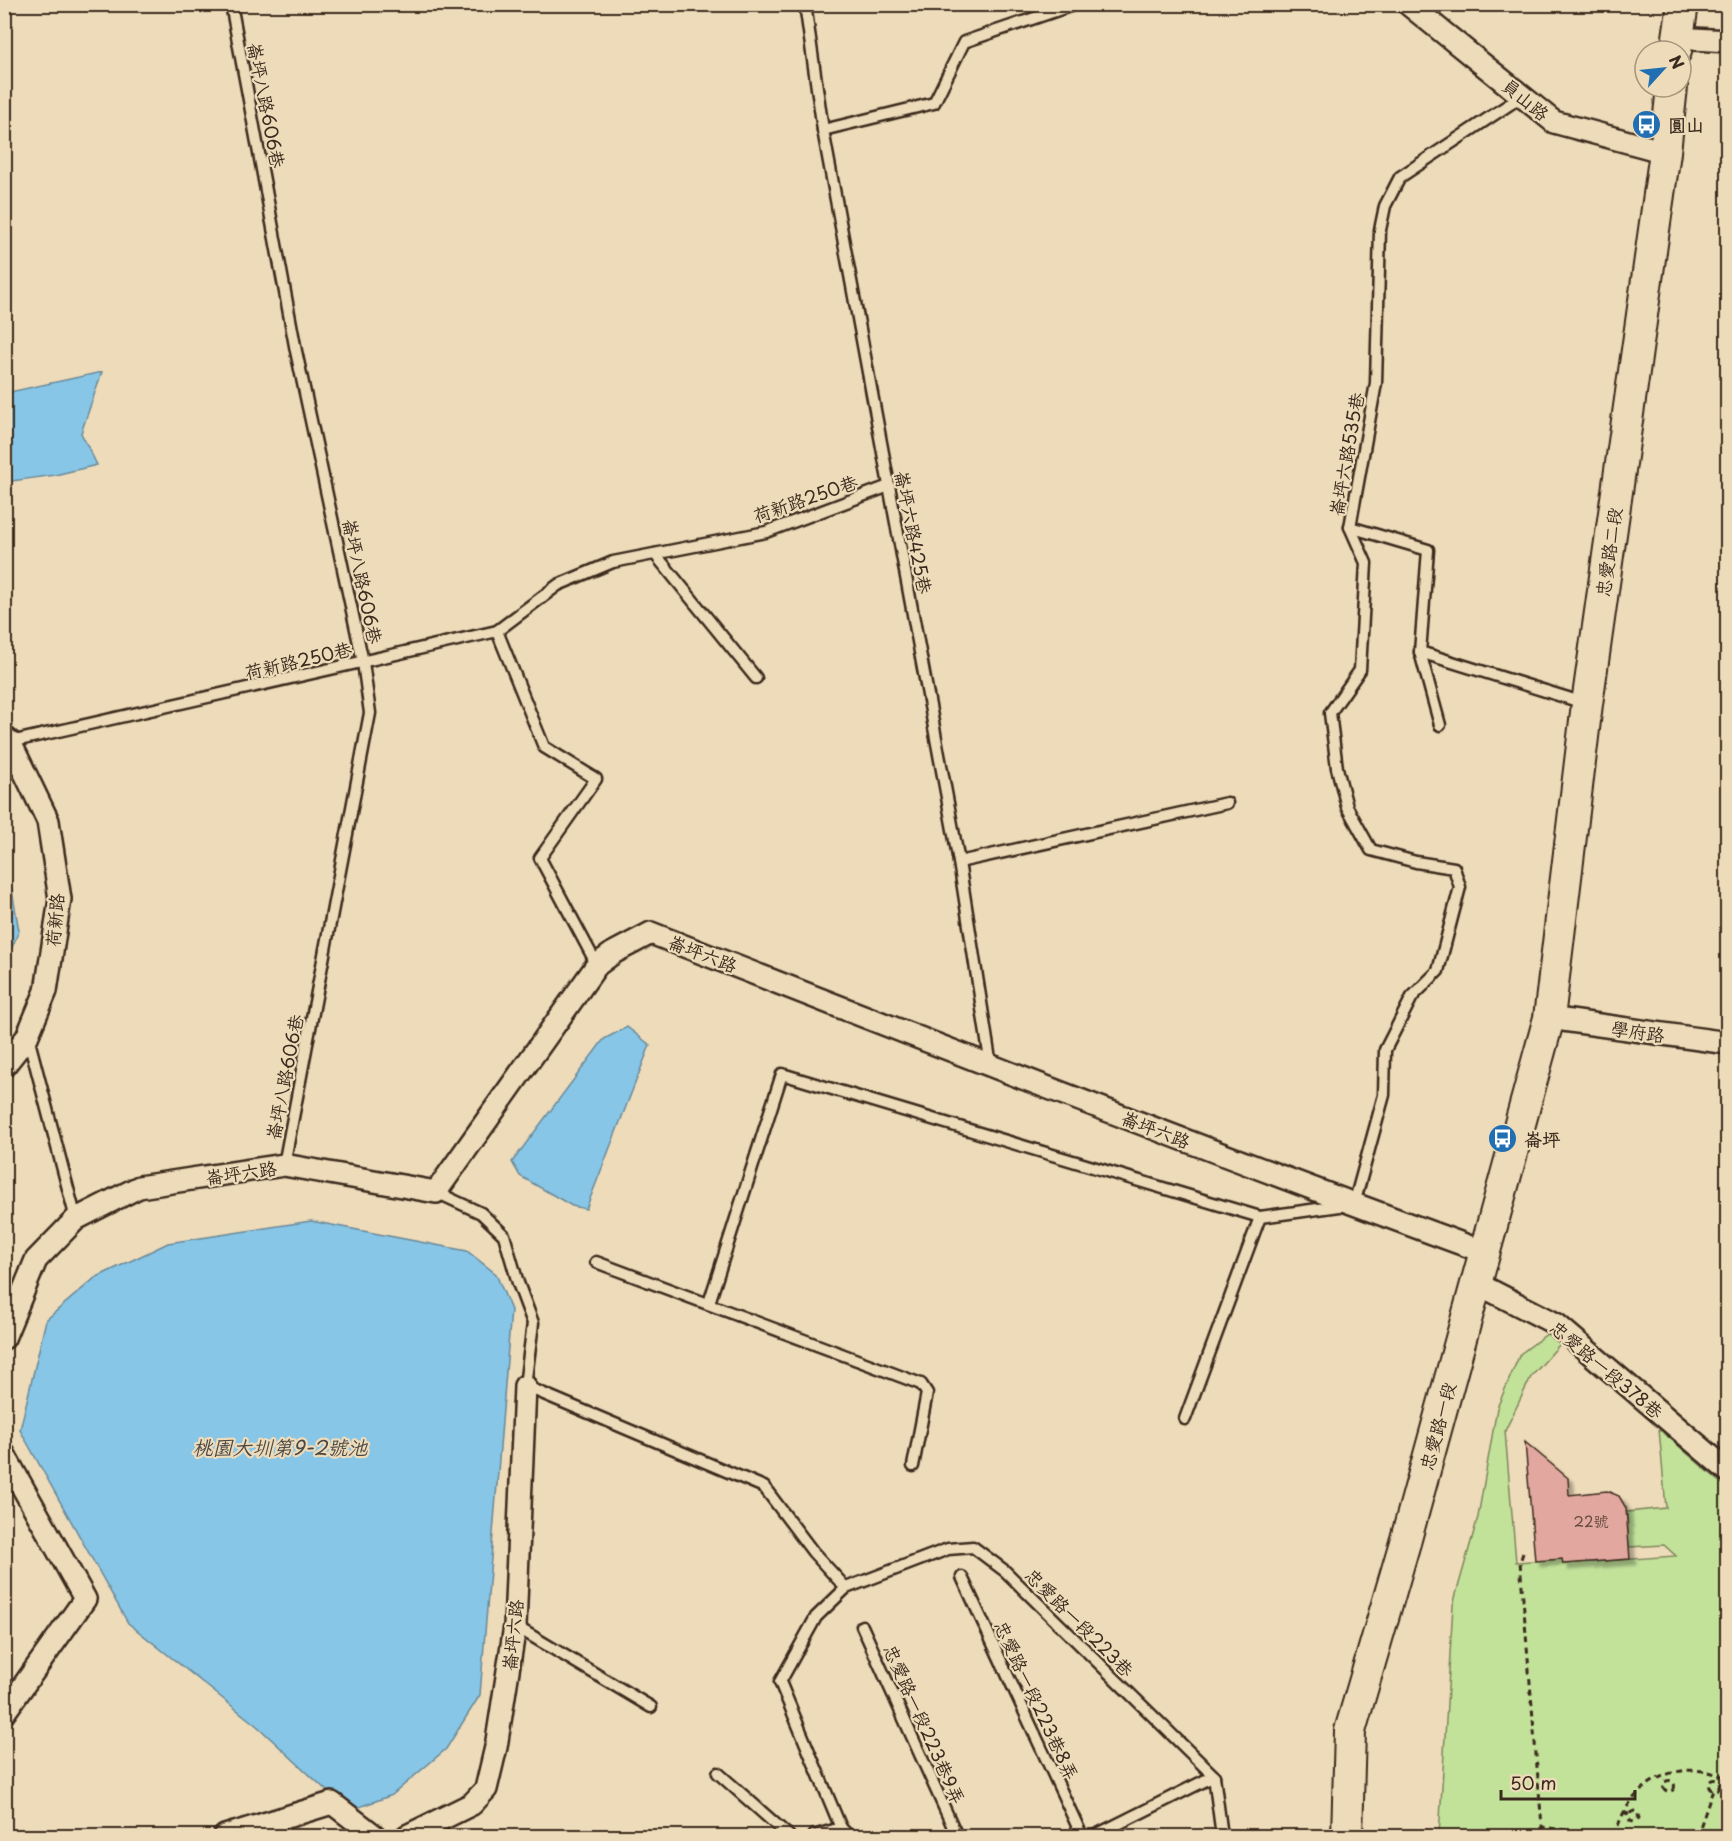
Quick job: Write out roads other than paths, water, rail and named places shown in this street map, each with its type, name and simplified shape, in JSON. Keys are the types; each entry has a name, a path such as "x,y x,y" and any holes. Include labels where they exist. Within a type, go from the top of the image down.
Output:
{"main road":[{"path":"1678,39 1683,4"},
{"name":"忠愛路二段","path":"1549,1018 1587,704 1671,99"},
{"name":"忠愛路一段","path":"1347,1836 1350,1731 1406,1539 1549,1018"}],"street":[{"name":"員山路","path":"1408,4 1554,122 1665,152"},
{"path":"1693,43 1728,41"},
{"name":"荷新路","path":"4,1066 27,1037 46,991 60,899 48,821 7,740"},
{"name":"崙坪六路","path":"4,1338 36,1260 76,1219 139,1187 284,1166 435,1192 597,965 613,953 651,933 991,1066 1484,1252"},
{"name":"學府路","path":"1549,1018 1728,1043"},
{"name":"忠愛路一段378巷","path":"1476,1283 1556,1324 1728,1471"},
{"name":"崙坪六路","path":"407,1836 472,1804 486,1789 496,1747 515,1626 525,1386"},
{"path":"4,1454 85,1599 4,1713"},
{"path":"225,1836 333,1803 375,1836"}],"lane":[{"name":"崙坪八路606巷","path":"231,4 296,351 363,662 370,713 284,1166"},
{"name":"崙坪六路425巷","path":"805,4 823,130 959,862 991,1066"},
{"path":"823,130 934,103 964,42 1076,4"},
{"name":"崙坪六路535巷","path":"1354,1204 1384,1095 1385,1050 1412,997 1438,971 1460,887 1454,868 1416,862 1371,850 1347,807 1336,768 1330,713 1360,670 1366,563 1350,527 1376,383 1380,230 1385,206 1400,177 1522,96"},
{"name":"荷新路250巷","path":"7,740 497,631 558,585 613,562 766,532 889,486"},
{"path":"1350,527 1428,550 1420,652 1440,725"},
{"path":"655,554 756,678"},
{"path":"497,631 544,747 596,779 540,858 597,965"},
{"path":"1420,652 1587,704"},
{"path":"959,862 1227,803"},
{"path":"27,1037 76,1219"},
{"path":"709,1303 782,1074 1260,1217 1354,1204"},
{"path":"435,1192 482,1213 504,1235 533,1323 525,1386 764,1486 813,1552 846,1588 816,1617 780,1682 841,1828 849,1836"},
{"path":"1185,1419 1260,1217"},
{"path":"596,1262 921,1384 927,1394 913,1466"},
{"name":"忠愛路一段223巷","path":"846,1588 948,1550 973,1546 1005,1571 1214,1776"},
{"name":"忠愛路一段223巷8弄","path":"962,1577 1082,1836"},
{"path":"515,1626 651,1707"},
{"name":"忠愛路一段223巷9弄","path":"862,1626 957,1836"},
{"path":"718,1773 789,1836"},
{"path":"1094,1836 1214,1776 1222,1836"},
{"path":"813,1836 841,1828"}],"water":[{"path":"102,372 81,433 97,465 55,475 5,482 5,393"},
{"path":"5,857 19,931 5,964"},
{"path":"627,1027 650,1045 586,1209 572,1206 520,1176 512,1162 604,1039"},
{"name":"桃園大圳第9-2號池","path":"311,1221 467,1251 496,1274 511,1310 480,1695 446,1749 392,1795 343,1813 327,1791 257,1726 128,1623 20,1430 46,1320 95,1278 168,1243"}],"place":[{"name":"圓山","path":"1647,124"},
{"name":"崙坪","path":"1503,1138"}]}
